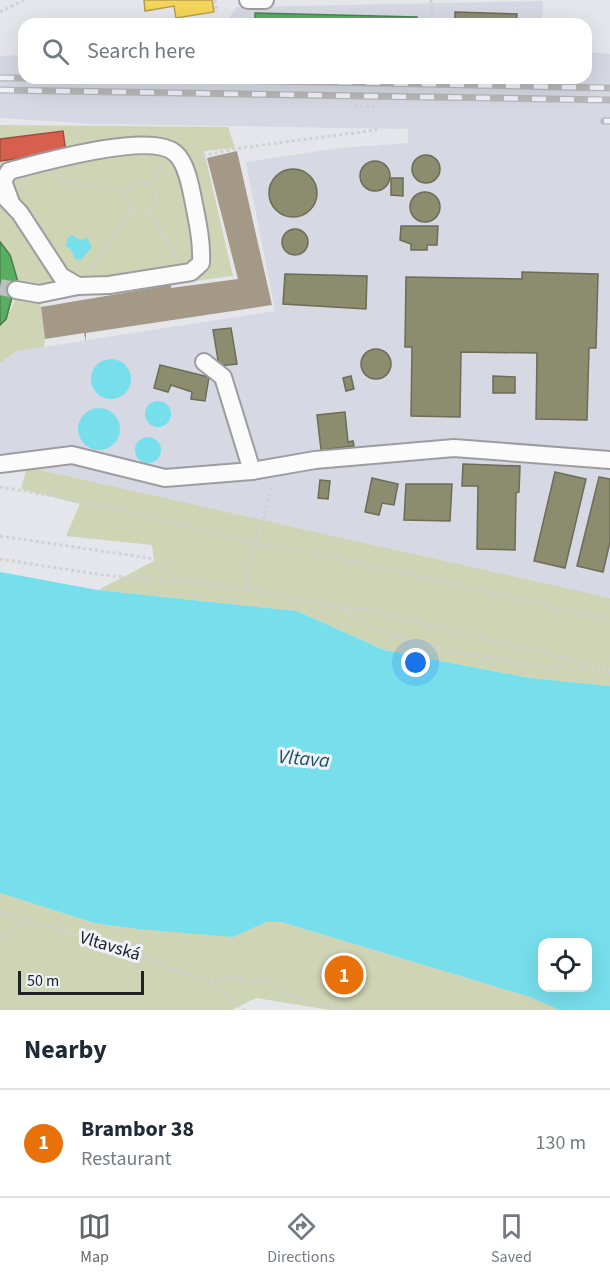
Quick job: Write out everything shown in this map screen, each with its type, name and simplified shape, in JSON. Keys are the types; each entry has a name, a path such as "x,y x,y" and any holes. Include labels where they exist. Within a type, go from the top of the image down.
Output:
{"street":[{"path":"248,0 265,0"},
{"path":"15,290 39,294 78,286 109,285 186,273 201,263 202,246 191,191 176,156 161,147 133,145 9,171 3,181 5,196 61,276 78,286"},
{"path":"204,362 223,377 252,471"},
{"path":"0,464 72,455 165,478 252,471 315,460 454,448 610,460"}],"path":[{"path":"0,12 24,0"},
{"path":"215,0 217,12"},
{"path":"431,0 432,18"},
{"path":"354,106 376,107"},
{"path":"148,184 176,156 375,130 375,126"},
{"path":"39,164 65,180 127,192"},
{"path":"138,183 148,184 157,196 155,206 142,214 132,210 126,202 127,192 138,183"},
{"path":"78,286 132,210"},
{"path":"149,211 186,273"},
{"path":"245,589 276,467"},
{"path":"0,487 140,514 255,543 303,550 610,620"},
{"path":"0,536 148,558 181,580"},
{"path":"0,559 103,575 163,581 181,580 372,611 610,670"},
{"path":"338,606 366,626 402,639 439,648 535,666 610,670"},
{"name":"Vltavská","path":"0,913 123,947 174,970 208,980 244,1010"},
{"path":"0,937 27,921"},
{"path":"208,980 227,978 271,983 298,999 351,1010"}],"shaded area":[{"path":"543,1 542,18 229,18 237,7"},
{"path":"592,52 610,54 610,598 27,467 26,456 0,453 0,363 17,351 275,311 246,162 340,148 408,143 408,129 94,124 0,118 0,56 18,55 18,84 592,84"}],"green space":[{"path":"0,125 228,127 235,148 204,151 233,276 40,301 44,347 17,351 0,363 0,325 13,304 16,284 11,263 0,242"},
{"path":"27,467 610,598 610,686 530,678 384,650 297,611 98,590 154,561 152,545 66,536 80,504 21,489"},
{"path":"0,893 94,923 138,929 254,927 266,922 281,922 527,996 560,1010 330,1010 256,998 232,1010 0,1010"}],"water":[{"path":"72,235 80,240 87,238 92,247 81,260 75,259 70,248 65,246"},
{"path":"111,359 125,365 131,379 125,393 111,399 97,393 91,379 97,365"},
{"path":"158,401 167,405 171,414 167,423 158,427 149,423 145,414 149,405"},
{"path":"99,408 107,409 114,414 119,421 119,437 114,444 107,449 99,450 91,449 84,444 79,437 78,429 79,421 84,414 91,409"},
{"path":"148,437 157,441 161,450 157,459 148,463 139,459 135,450 139,441"},
{"name":"Vltava","path":"0,572 98,590 297,611 384,650 530,678 610,686 610,1010 560,1010 527,996 281,922 266,922 233,937 94,923 0,893"}],"building: Homes":[{"path":"144,0 212,0 214,12 176,18 174,6 145,11"}],"building: Shops":[{"path":"63,131 66,152 0,161 0,139"}],"building: Public":[{"path":"255,13 417,17 417,18 255,18"},
{"path":"0,242 10,255 17,279 6,319 0,325"},
{"path":"0,242 10,255 17,279 6,319 0,325"}],"building: Industry":[{"path":"455,12 517,14 517,18 455,18"},
{"path":"426,155 436,159 440,169 436,179 426,183 416,179 412,169 416,159"},
{"path":"375,161 385,166 390,176 385,186 375,191 365,186 360,176 365,166"},
{"path":"293,169 310,176 317,193 310,210 293,217 276,210 269,193 276,176"},
{"path":"391,178 403,178 403,196 391,195"},
{"path":"425,192 435,197 440,207 435,217 425,222 415,217 410,207 415,197"},
{"path":"401,226 438,226 437,245 427,245 427,250 411,250 411,244 400,240"},
{"path":"295,229 304,233 308,242 304,251 295,255 286,251 282,242 286,233"},
{"path":"522,272 598,274 596,348 589,348 587,420 536,419 537,353 461,352 460,417 411,416 412,347 405,347 406,277 522,279"},
{"path":"285,274 367,276 366,309 283,304"},
{"path":"231,328 237,364 219,366 213,330"},
{"path":"376,349 387,353 391,364 387,375 376,379 365,375 361,364 365,353"},
{"path":"160,365 209,377 205,401 191,399 192,392 171,385 168,392 154,388"},
{"path":"351,376 354,389 346,391 343,378"},
{"path":"493,376 515,377 515,393 493,393"},
{"path":"345,412 348,442 353,441 354,446 321,450 317,415"},
{"path":"463,464 520,466 519,492 516,493 515,550 477,549 478,486 462,486"},
{"path":"555,472 586,479 565,568 534,561"},
{"path":"599,477 610,479 610,542 603,572 577,566"},
{"path":"372,478 398,484 394,505 382,503 379,515 365,512"},
{"path":"320,480 330,481 328,499 318,498"},
{"path":"406,484 452,484 450,521 404,520"}],"building: Other":[{"path":"237,151 272,305 86,333 86,342 84,333 45,339 41,307 171,285 171,288 238,279 207,158"}],"tunnel":[{"path":"0,287 16,290"}],"railway":[{"path":"0,78 18,78"},
{"path":"423,84 610,88"},
{"path":"0,90 610,100"},
{"path":"604,121 610,121"}],"place":[{"name":"Brambor 38","path":"344,975"}]}
